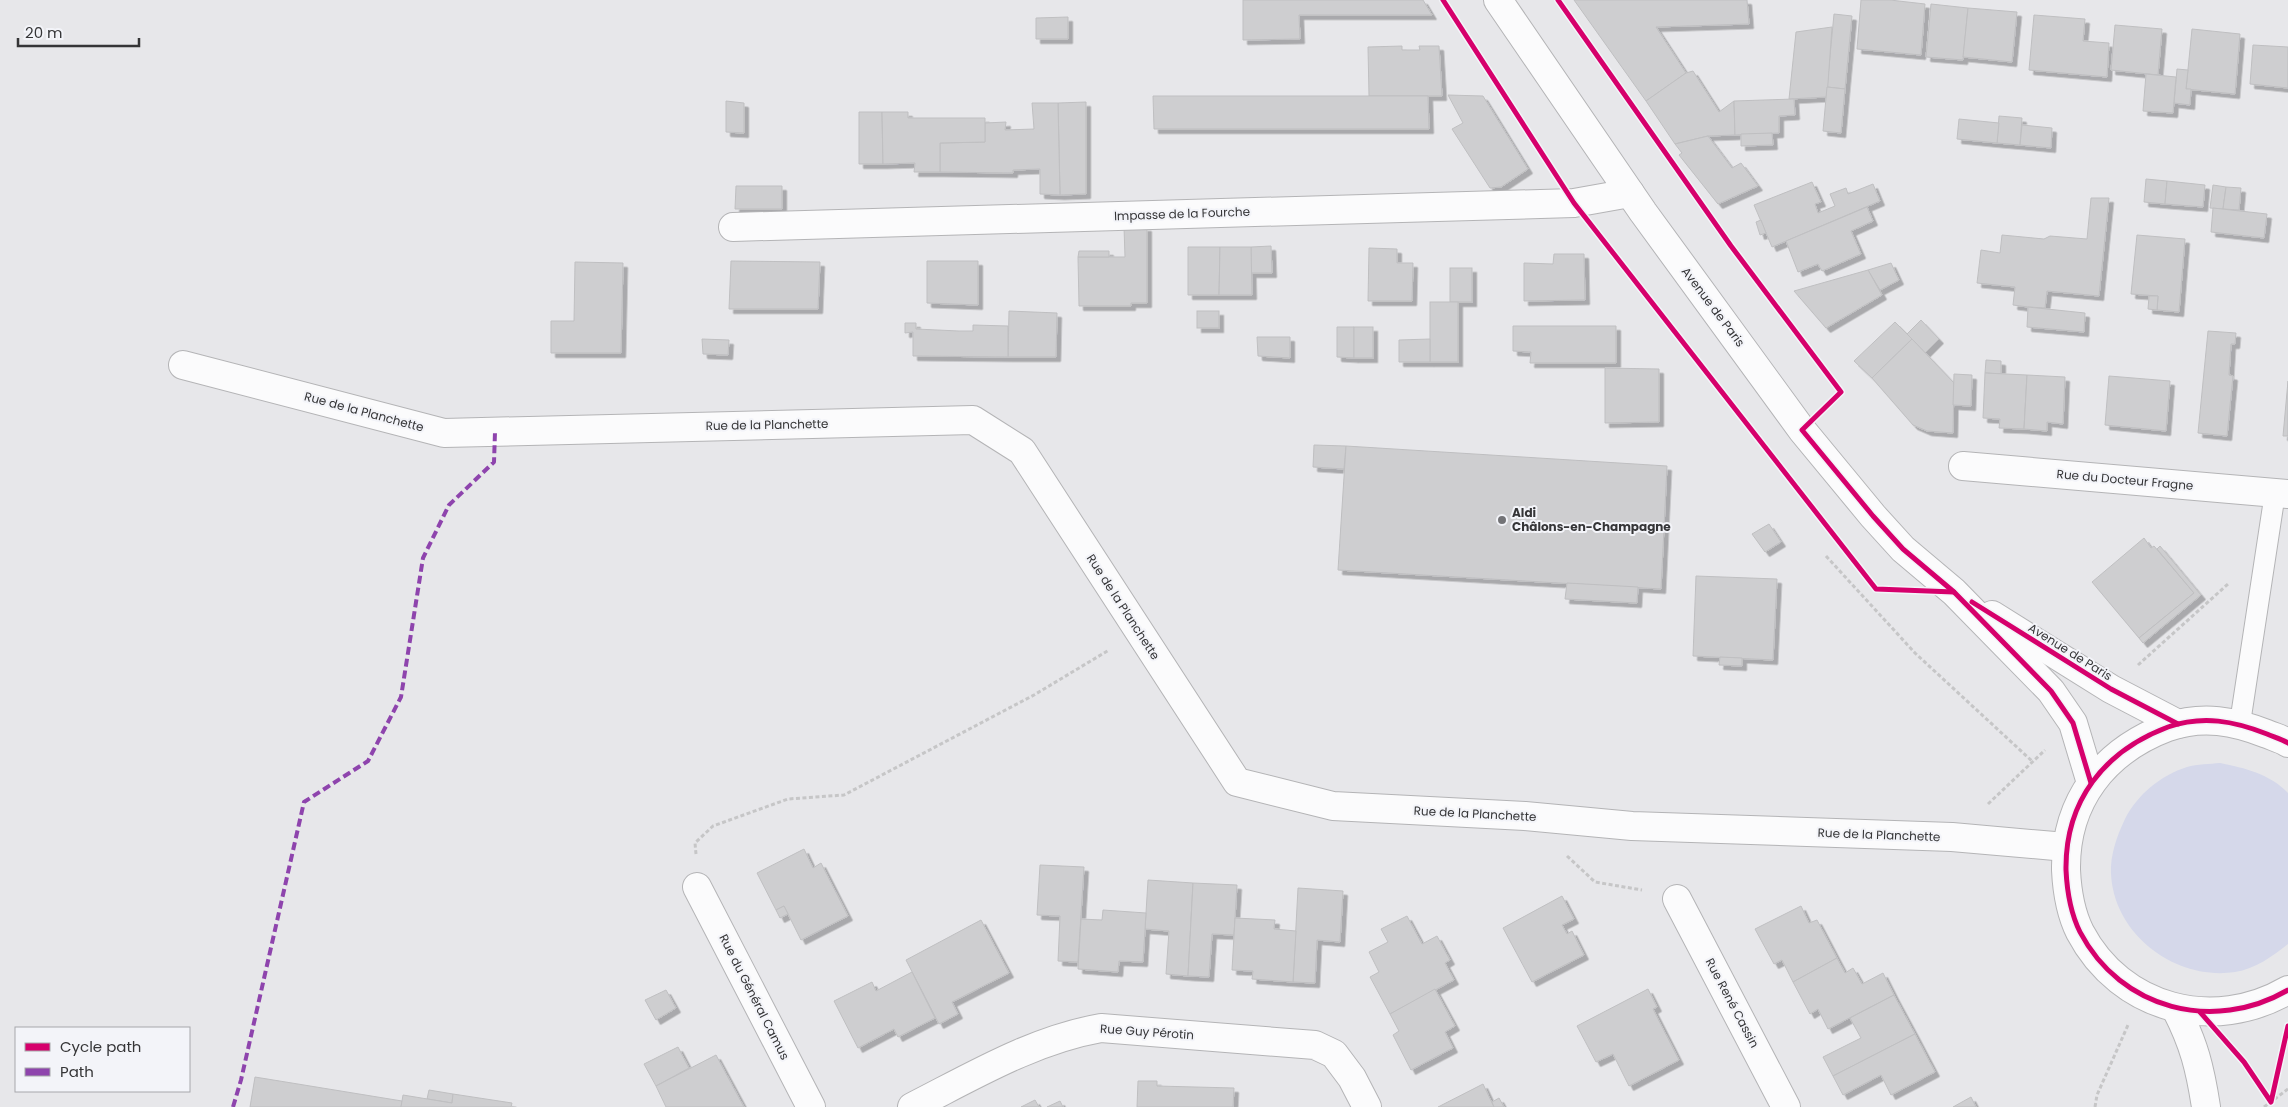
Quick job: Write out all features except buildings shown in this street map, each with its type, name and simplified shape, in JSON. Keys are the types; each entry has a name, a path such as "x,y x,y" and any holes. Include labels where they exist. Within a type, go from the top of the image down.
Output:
{"street":[{"name":"Avenue de Paris","path":"1498,0 1630,193 1802,430 1903,549 1954,592 2052,691 2073,723 2091,783"},
{"name":"Impasse de la Fourche","path":"733,227 1574,203 1630,193"},
{"name":"Rue de la Planchette","path":"183,365 444,433 973,420 1022,451 1237,782 1333,806 1525,816 1632,826 1952,837 2066,847"},
{"name":"Rue du Docteur Fragne","path":"1963,466 2282,494"},
{"name":"Avenue de Paris","path":"1954,592 2111,689 2178,724"},
{"path":"2288,743 2240,723 2210,720 2178,724 2144,736 2115,756 2091,783 2075,813 2066,847 2067,890 2080,932 2106,968 2141,995 2176,1008 2200,1012 2236,1011 2269,1001 2288,990"},
{"name":"Rue du Général Camus","path":"697,887 811,1107"},
{"name":"Rue René Cassin","path":"1677,899 1786,1107"},
{"path":"2176,1008 2193,1045 2200,1070 2206,1107"},
{"name":"Rue Guy Pérotin","path":"912,1107 1032,1047 1069,1034 1101,1028 1314,1045 1334,1054 1352,1078 1367,1107"}],"lane":[{"path":"2240,723 2282,494"}],"path":[{"path":"1826,556 1915,653 2033,762"},
{"path":"697,887 695,843 713,826 788,799 844,795 1034,695 1139,632"},
{"path":"1567,855 1595,882 1634,888 1677,899"},
{"path":"2095,1107 2097,1095 2141,995"},
{"path":"2264,1107 2272,1104 2288,1089"},
{"path":"2272,1104 2273,1092"},
{"path":"2266,1094 2272,1104"}],"shaded area":[{"path":"2220,763 2265,776 2288,793 2288,944 2250,968 2235,972 2213,973 2191,969 2171,961 2152,949 2136,934 2123,916 2115,896 2111,867 2122,825 2130,810 2143,794 2159,781 2177,771 2195,765"}],"marked path":[{"path":"233,1107 241,1080 304,802 368,761 401,697 423,558 449,505 494,462 495,432"}],"cycle path":[{"path":"1443,0 1574,203 1876,589 1954,592"},
{"path":"1558,0 1731,246 1841,392 1802,430 1873,516 1903,549 1954,592 2051,691 2073,723 2091,783"},
{"path":"1972,602 2111,689 2178,724"},
{"path":"2288,743 2255,729 2218,721 2181,723 2145,737 2107,765 2081,801 2067,845 2066,870 2070,902 2080,932 2098,959 2119,980 2144,996 2172,1006 2200,1011 2230,1010 2259,1003 2288,990"},
{"path":"2200,1012 2244,1062 2271,1102 2288,1026"}],"place":[{"name":"Aldi Châlons-en-Champagne","path":"1502,520"}]}
